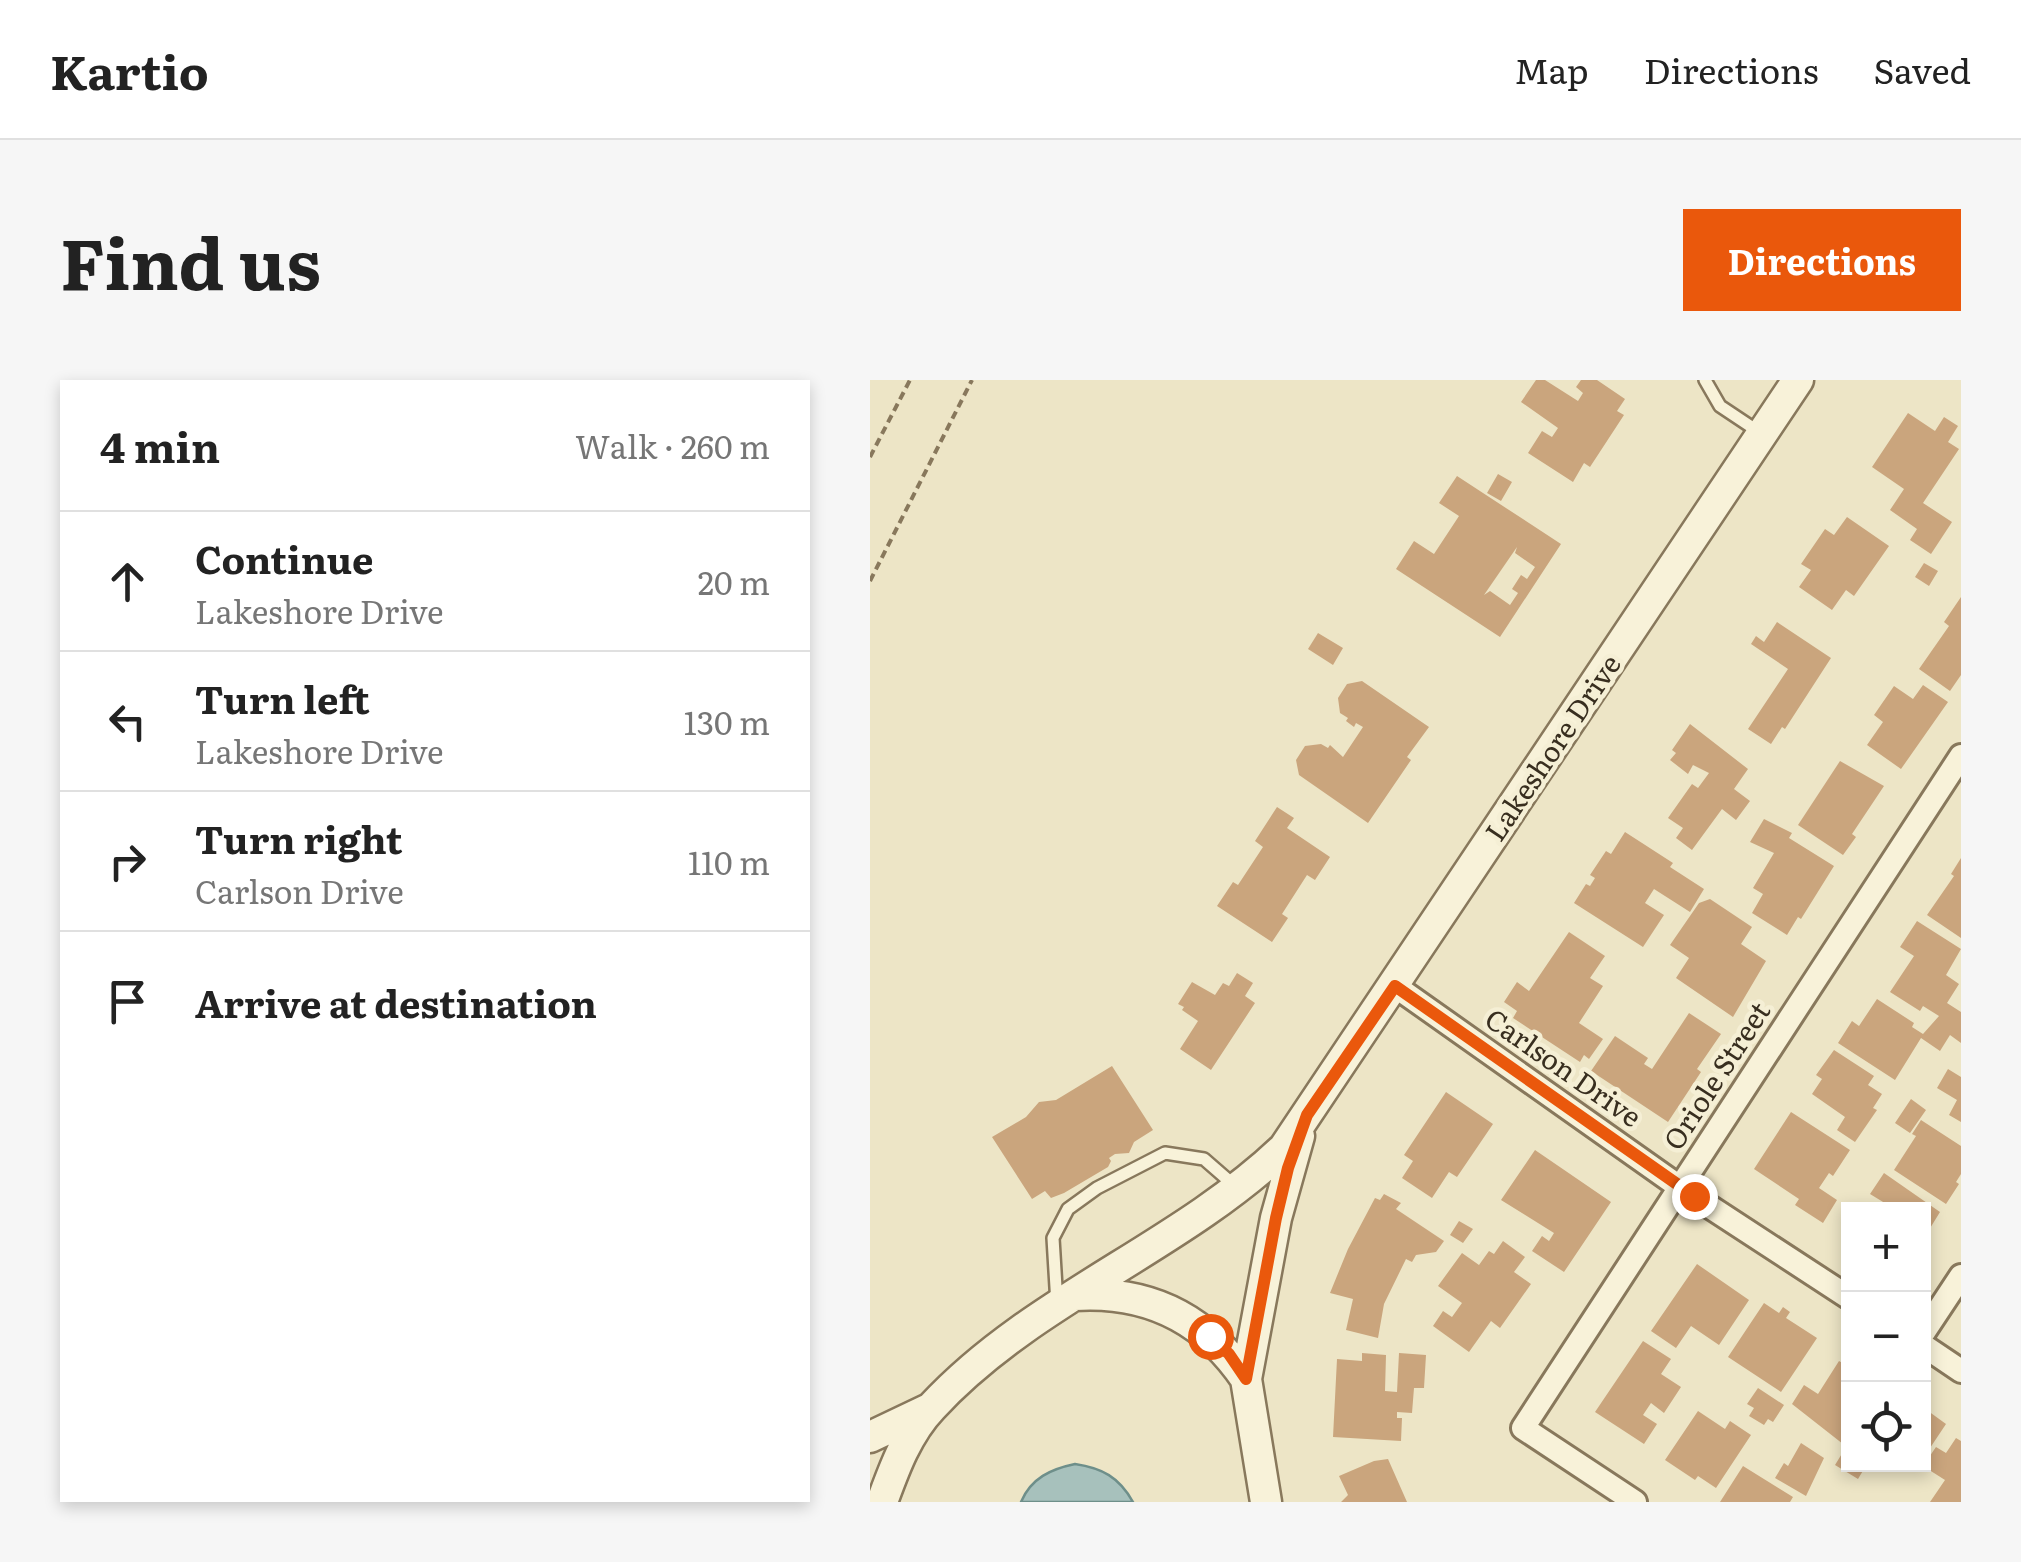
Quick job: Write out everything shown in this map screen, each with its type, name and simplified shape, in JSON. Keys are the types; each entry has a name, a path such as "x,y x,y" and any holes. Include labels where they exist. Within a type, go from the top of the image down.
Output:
{"street":[{"name":"Lakeshore Drive","path":"882,1502 902,1450 929,1409 986,1356 1167,1239 1284,1148 1798,380"},
{"name":"Oriole Street","path":"1635,1502 1523,1428 1961,756"},
{"name":"Carlson Drive","path":"1395,986 1681,1188 1841,1292"},
{"name":"Lakeshore Drive","path":"1266,1502 1246,1379 1276,1218 1307,1115"},
{"path":"1931,1321 1961,1276"},
{"name":"Lakeshore Drive","path":"1065,1302 1120,1296 1159,1306 1220,1344 1246,1379"},
{"path":"1931,1351 1961,1371"},
{"path":"870,1437 929,1409"}],"lane":[{"path":"1705,380 1720,406 1762,434"},
{"path":"1065,1302 1053,1238 1068,1209 1097,1188 1165,1153 1204,1160 1237,1188"}],"path":[{"path":"870,456 910,380"},
{"path":"870,581 972,380"}],"water":[{"path":"1075,1464 1109,1475 1133,1502 1021,1502 1043,1476"}],"building":[{"path":"1536,380 1545,380 1578,401 1583,393 1576,387 1581,380 1597,380 1625,399 1617,411 1624,415 1590,467 1584,463 1573,482 1528,453 1542,431 1552,437 1558,428 1521,402"},
{"path":"1908,413 1935,431 1944,417 1958,426 1948,442 1959,449 1923,503 1952,522 1931,554 1910,540 1917,529 1890,510 1904,489 1872,467"},
{"path":"1498,474 1512,482 1501,501 1487,493"},
{"path":"1457,476 1561,544 1500,637 1396,569 1414,541 1434,554 1459,516 1439,503","holes":["1517,547 1515,553 1535,567 1527,579 1521,575 1512,589 1518,593 1510,605 1490,591 1484,595"]},
{"path":"1847,517 1889,546 1854,596 1846,590 1832,610 1799,587 1811,570 1801,564 1825,529 1834,535"},
{"path":"1924,563 1938,571 1929,586 1915,577"},
{"path":"1961,597 1961,675 1950,691 1919,669 1949,626 1944,622"},
{"path":"1777,622 1831,658 1771,744 1748,729 1788,669 1751,644 1756,636 1764,642"},
{"path":"1318,633 1343,648 1333,665 1308,649"},
{"path":"1362,681 1429,727 1368,823 1299,775 1296,760 1305,746 1321,744 1328,748 1330,745 1343,757 1363,727 1346,721 1348,718 1340,713 1338,698 1347,684"},
{"path":"1923,685 1948,702 1901,769 1867,745 1883,722 1874,715 1894,686 1913,699"},
{"path":"1690,724 1748,769 1734,789 1750,801 1736,820 1722,809 1692,850 1676,838 1683,828 1668,818 1692,784 1698,788 1709,773 1693,765 1688,774 1670,760 1676,753 1672,750"},
{"path":"1840,761 1884,786 1843,855 1798,825"},
{"path":"1277,807 1294,818 1287,828 1330,857 1315,880 1307,875 1282,914 1288,918 1272,942 1217,906 1233,882 1238,885 1263,847 1255,841"},
{"path":"1764,819 1792,833 1789,838 1834,866 1787,935 1752,913 1763,894 1753,888 1774,853 1750,842"},
{"path":"1625,832 1704,889 1690,912 1654,889 1645,903 1664,915 1643,947 1574,903 1586,884 1590,886 1595,878 1590,875 1606,851 1611,854"},
{"path":"1961,858 1961,938 1927,915 1954,876 1951,874"},
{"path":"1710,899 1752,927 1741,944 1766,961 1733,1017 1676,978 1689,958 1670,945 1699,903"},
{"path":"1917,921 1961,949 1946,975 1959,984 1947,1003 1961,1012 1961,1043 1950,1035 1940,1051 1921,1038 1895,1080 1838,1043 1852,1021 1859,1026 1877,999 1914,1023 1912,1027 1923,1034 1939,1016 1923,1006 1920,1011 1890,992 1914,956 1900,947"},
{"path":"1569,932 1605,956 1590,978 1603,986 1579,1023 1603,1039 1589,1059 1584,1055 1580,1062 1513,1018 1517,1011 1504,1002 1517,982 1529,991"},
{"path":"1237,973 1253,983 1245,996 1255,1003 1211,1070 1180,1049 1198,1021 1178,1004 1192,982 1215,995 1223,983 1229,986"},
{"path":"1689,1013 1721,1034 1668,1122 1591,1071 1615,1036 1648,1058 1644,1064 1652,1069"},
{"path":"1834,1050 1874,1076 1868,1085 1882,1094 1873,1108 1877,1110 1855,1142 1837,1130 1845,1117 1812,1094 1822,1079 1816,1075"},
{"path":"1112,1066 1153,1130 1134,1142 1129,1153 1115,1154 1109,1158 1108,1167 1064,1193 1051,1198 1045,1191 1032,1199 992,1137 1026,1117 1039,1102 1056,1100"},
{"path":"1948,1069 1961,1077 1961,1122 1949,1115 1957,1100 1937,1088"},
{"path":"1446,1092 1493,1124 1457,1177 1449,1172 1432,1198 1402,1178 1413,1161 1404,1155"},
{"path":"1911,1099 1926,1110 1910,1133 1895,1123"},
{"path":"1791,1112 1850,1150 1833,1176 1829,1173 1819,1188 1837,1200 1823,1223 1795,1205 1799,1199 1754,1169"},
{"path":"1921,1120 1961,1146 1961,1174 1956,1182 1959,1184 1946,1204 1894,1170 1916,1136 1912,1134"},
{"path":"1535,1150 1611,1202 1564,1272 1532,1251 1542,1236 1549,1241 1554,1233 1501,1200"},
{"path":"1884,1173 1926,1202 1883,1202 1870,1194"},
{"path":"1384,1194 1401,1203 1396,1209 1444,1241 1436,1252 1416,1255 1412,1262 1406,1259 1384,1304 1378,1338 1346,1330 1353,1299 1330,1293 1375,1198 1380,1200"},
{"path":"1931,1206 1940,1212 1931,1227"},
{"path":"1459,1221 1473,1229 1463,1243 1450,1235"},
{"path":"1503,1241 1525,1257 1514,1272 1531,1284 1500,1328 1491,1321 1469,1352 1433,1326 1443,1311 1452,1317 1462,1303 1438,1286 1462,1253 1479,1265"},
{"path":"1697,1264 1749,1300 1719,1345 1691,1326 1676,1348 1651,1331"},
{"path":"1764,1303 1779,1313 1783,1307 1790,1312 1786,1318 1817,1338 1781,1392 1728,1357"},
{"path":"1643,1341 1671,1359 1661,1374 1681,1387 1664,1413 1651,1403 1643,1415 1657,1424 1644,1444 1595,1412"},
{"path":"1362,1353 1386,1355 1385,1391 1397,1392 1399,1353 1426,1355 1424,1388 1414,1388 1412,1413 1397,1412 1397,1418 1402,1418 1401,1441 1333,1437 1337,1359 1362,1361"},
{"path":"1841,1362 1841,1442 1792,1404 1804,1385 1818,1394"},
{"path":"1758,1388 1784,1405 1773,1422 1768,1419 1764,1425 1749,1416 1754,1408 1747,1404"},
{"path":"1698,1411 1725,1429 1730,1421 1751,1435 1716,1488 1698,1476 1695,1480 1665,1460"},
{"path":"1931,1413 1946,1424 1931,1446"},
{"path":"1956,1438 1961,1441 1961,1502 1930,1502 1945,1480 1931,1471 1931,1454 1936,1447 1946,1453"},
{"path":"1801,1443 1824,1458 1806,1496 1775,1478 1784,1463 1788,1466"},
{"path":"1388,1459 1407,1502 1341,1502 1348,1495 1339,1476"},
{"path":"1743,1466 1793,1497 1790,1502 1720,1502"}],"route":[{"path":"1210,1336 1229,1354 1246,1379 1276,1218 1307,1115 1395,986 1694,1196"}]}
